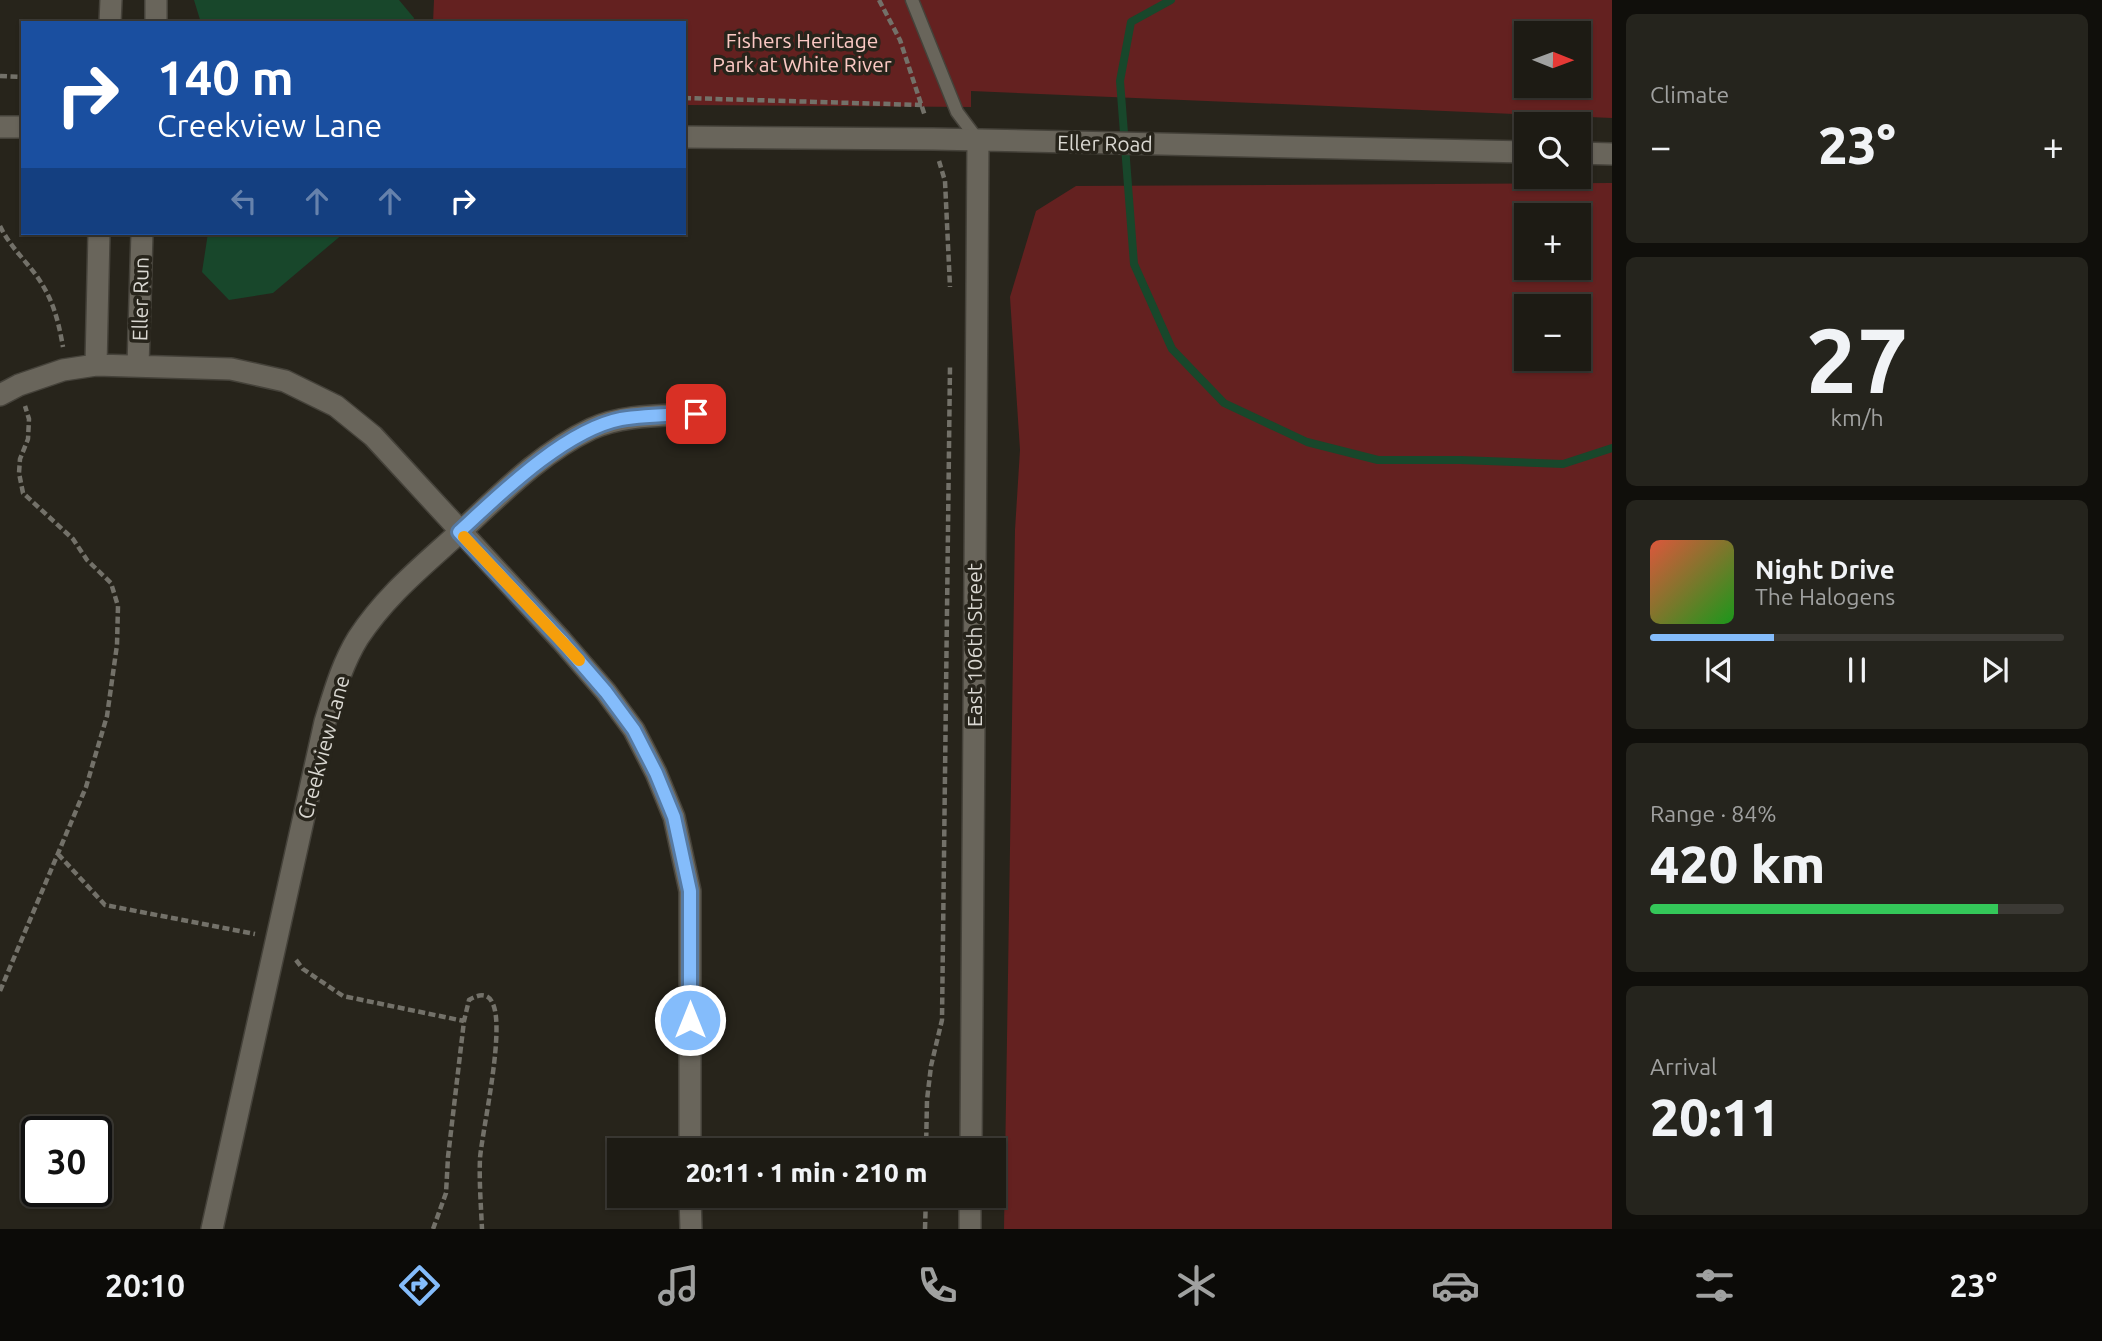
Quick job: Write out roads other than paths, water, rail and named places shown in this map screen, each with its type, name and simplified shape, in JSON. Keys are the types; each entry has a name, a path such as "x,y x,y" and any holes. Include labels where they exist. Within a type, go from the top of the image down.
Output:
{"street":[{"path":"110,21 111,0"},
{"path":"156,0 156,21"},
{"path":"0,127 21,127"},
{"name":"Eller Road","path":"686,137 978,140 1514,152"},
{"name":"East 106th Street","path":"971,1138 978,140"},
{"path":"1591,153 1612,154"},
{"name":"Eller Run","path":"96,365 99,235"},
{"name":"Eller Run","path":"138,366 142,235"},
{"path":"9,390 64,370 96,365 231,369 285,381 336,405 373,436 561,640 606,692 634,730 674,817 690,891 690,1138"},
{"name":"Creekview Lane","path":"212,1229 325,722 338,678 356,641 396,589 501,493 557,449 592,429 620,419 696,414"},
{"path":"691,1208 691,1229"},
{"path":"970,1208 970,1229"}],"lane":[{"path":"912,0 957,111 978,140"}],"waterway":[{"path":"1171,0 1131,22 1120,81 1134,264 1172,349 1224,403 1307,442 1378,460 1563,464 1612,448"}],"park label":[{"name":"Fishers Heritage Park at White River","path":"802,52"}]}
